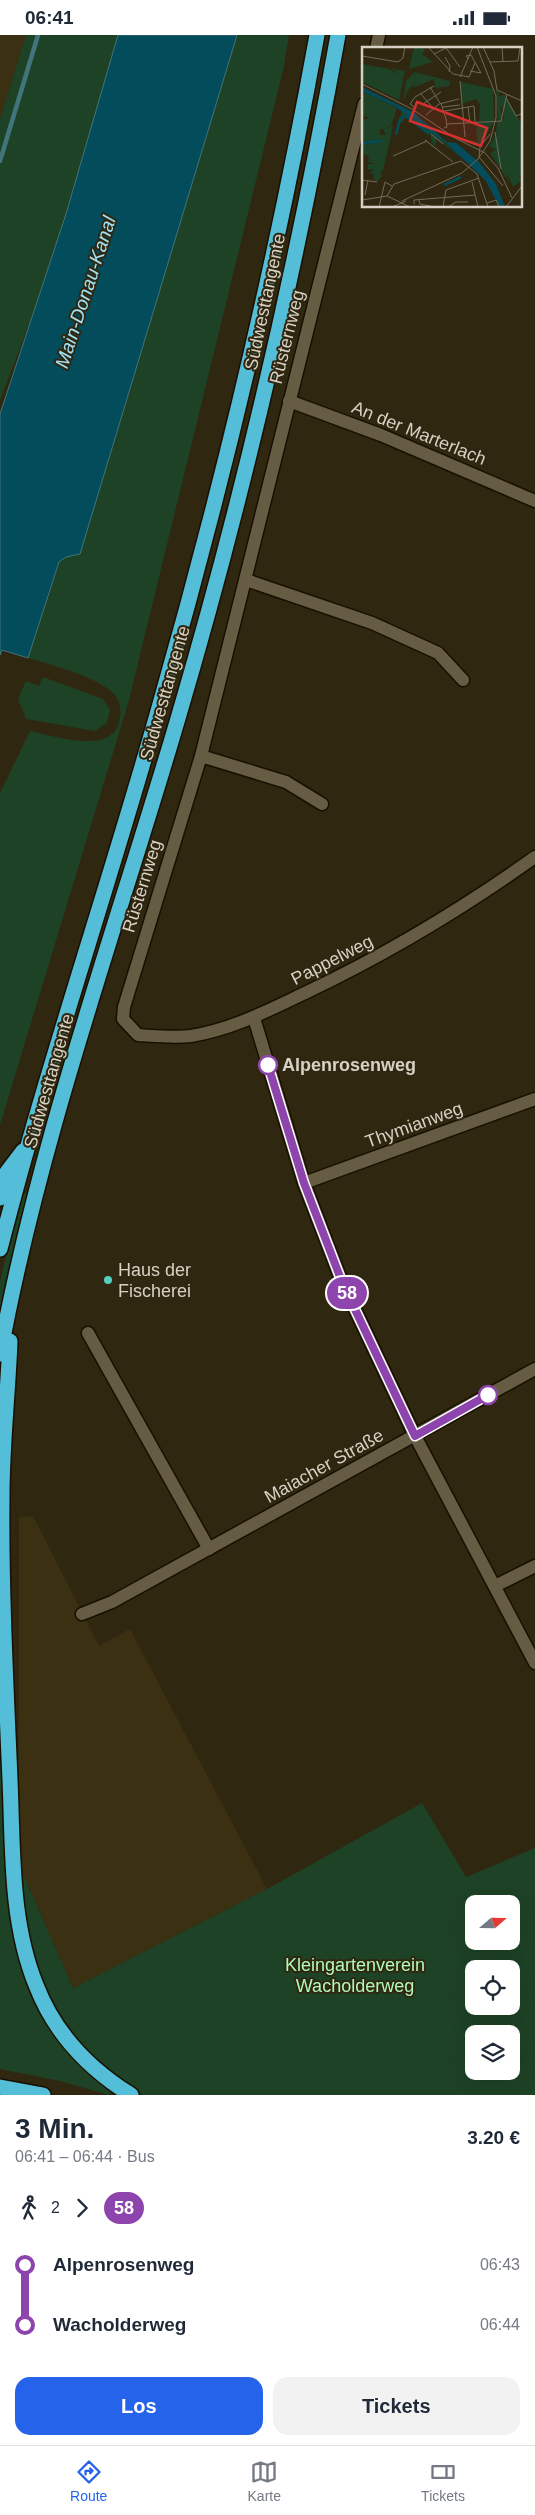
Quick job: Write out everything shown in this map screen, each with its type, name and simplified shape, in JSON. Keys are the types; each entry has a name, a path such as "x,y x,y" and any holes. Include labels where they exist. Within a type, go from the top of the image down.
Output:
{"highway":[{"name":"Südwesttangente","path":"0,1249 26,1146 154,726 195,580 243,393 272,263 317,35"},
{"name":"Südwesttangente","path":"0,1354 12,1294 54,1129 180,713 221,564 270,368 311,178 338,35"},
{"path":"0,1198 7,1172 26,1146"},
{"path":"12,1294 2,1497 3,1615 13,1849 19,1921 28,1964 36,1986 58,2027 87,2061 131,2095"},
{"path":"0,2087 43,2095"}],"street":[{"name":"Rüsternweg","path":"128,1025 123,1019 124,1007 201,756 289,401 362,123"},
{"name":"An der Marterlach","path":"289,401 381,435 534,500"},
{"path":"246,580 372,623 430,649 438,653 463,680"},
{"path":"201,756 286,783 322,805"},
{"name":"Pappelweg","path":"128,1025 138,1035 189,1036 228,1027 254,1018 404,943 483,894 535,857"},
{"path":"254,1018 304,1183 342,1282 415,1436 535,1663"},
{"name":"Thymianweg","path":"304,1183 535,1099"},
{"path":"88,1333 209,1549"},
{"name":"Maiacher Straße","path":"82,1614 112,1601 209,1549 535,1369"},
{"path":"495,1586 535,1566"}],"shaded area":[{"path":"0,35 26,35 0,119"},
{"path":"33,1516 99,1646 130,1629 267,1889 73,1988 19,1865 19,1517"}],"green space":[{"path":"26,35 118,35 64,219 34,310 0,400 0,119"},
{"path":"237,35 289,35 284,66 129,700 0,1125 0,793 30,731 68,739 96,741 107,737 116,730 121,715 117,698 105,687 84,676 28,658 59,562 66,557 80,553"},
{"path":"43,677 103,699 110,710 107,723 95,731 26,719 18,699 26,681 39,686"},
{"path":"28,1192 0,1312 0,1281 21,1195"},
{"path":"0,1690 17,1948 34,1998 112,2089 109,2095 60,2081 0,2069"},
{"name":"Kleingartenverein Wacholderweg","path":"422,1803 466,1877 535,1848 535,2095 143,2095 116,2078 83,2049 48,2002 28,1945 19,1865 73,1988 267,1889"}],"water":[{"name":"Main-Donau-Kanal","path":"118,35 237,35 80,554 66,557 59,562 28,658 2,650 0,655 0,414 66,214"}],"waterway":[{"path":"0,161 38,35"}],"bus line":[{"name":"58","path":"268,1065 304,1183 342,1282 387,1381 415,1436 488,1395"}],"place":[{"name":"Alpenrosenweg","path":"268,1065"},
{"name":"Haus der Fischerei","path":"108,1280"}]}
